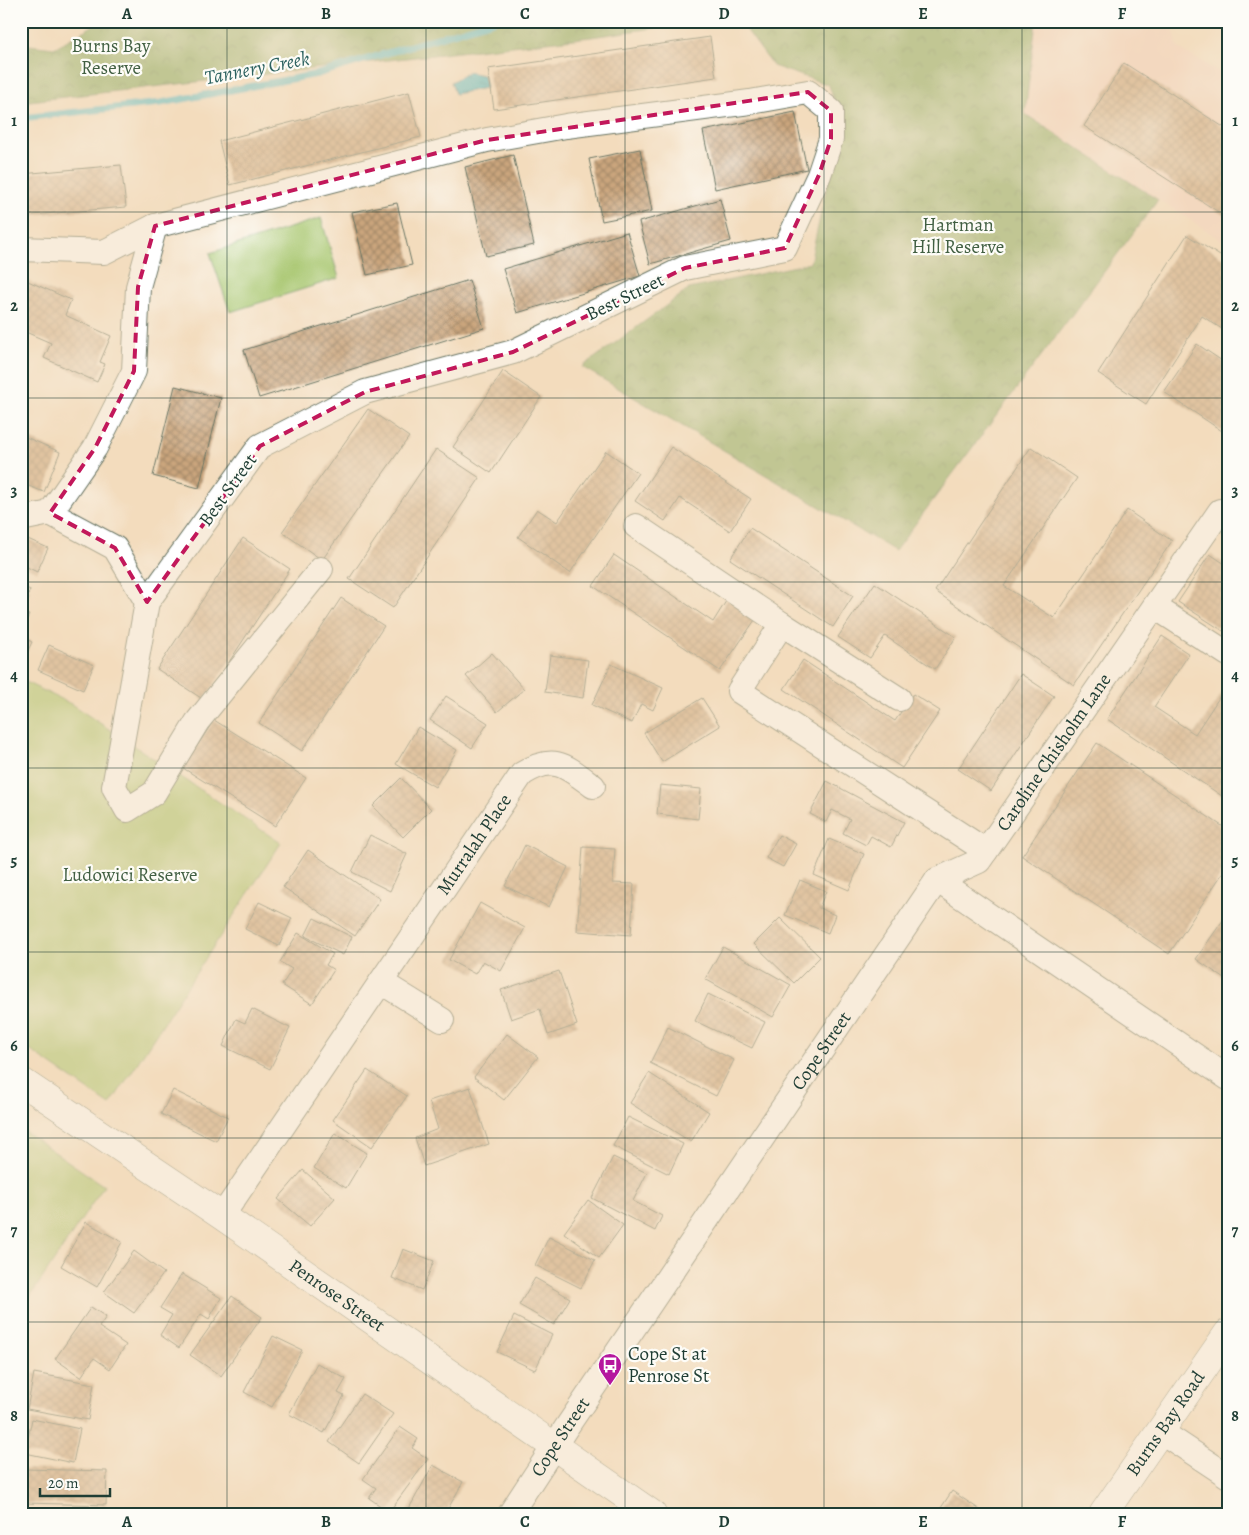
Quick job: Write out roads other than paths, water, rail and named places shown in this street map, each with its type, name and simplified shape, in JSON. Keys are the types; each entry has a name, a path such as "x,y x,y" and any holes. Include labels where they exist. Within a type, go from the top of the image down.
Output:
{"main road":[{"name":"Penrose Street","path":"21,1081 222,1216 652,1514"},
{"name":"Burns Bay Road","path":"1103,1514 1228,1333"}],"street":[{"name":"Best Street","path":"156,226 487,140 566,126 750,102 808,92 832,111 831,139 819,175 785,248 685,268 513,352 366,392 260,446 147,602 114,787 127,810 154,793 197,722 321,569"},
{"path":"21,249 104,252 156,226"},
{"path":"50,513 95,448 134,371 138,288 156,226"},
{"name":"Caroline Chisholm Lane","path":"937,880 979,861 1220,511"},
{"path":"21,519 50,513 116,548 147,602"},
{"path":"636,526 782,624 899,699"},
{"path":"1155,607 1228,654"},
{"path":"782,624 739,691 986,851"},
{"name":"Murralah Place","path":"222,1216 522,774 536,765 554,762 573,771 593,786"},
{"path":"937,880 1228,1078"},
{"name":"Cope Street","path":"510,1514 937,880"},
{"path":"381,982 442,1020"},
{"path":"1160,1430 1228,1476"}],"water":[{"path":"468,72 483,75 486,88 455,94 451,82"}],"waterway":[{"name":"Tannery Creek","path":"21,118 161,103 318,74 493,21"}],"place":[{"name":"Cope St at Penrose St","path":"610,1386"}],"park label":[{"name":"Burns Bay Reserve","path":"111,57"},
{"name":"Hartman Hill Reserve","path":"958,236"},
{"name":"Ludowici Reserve","path":"130,875"}]}
